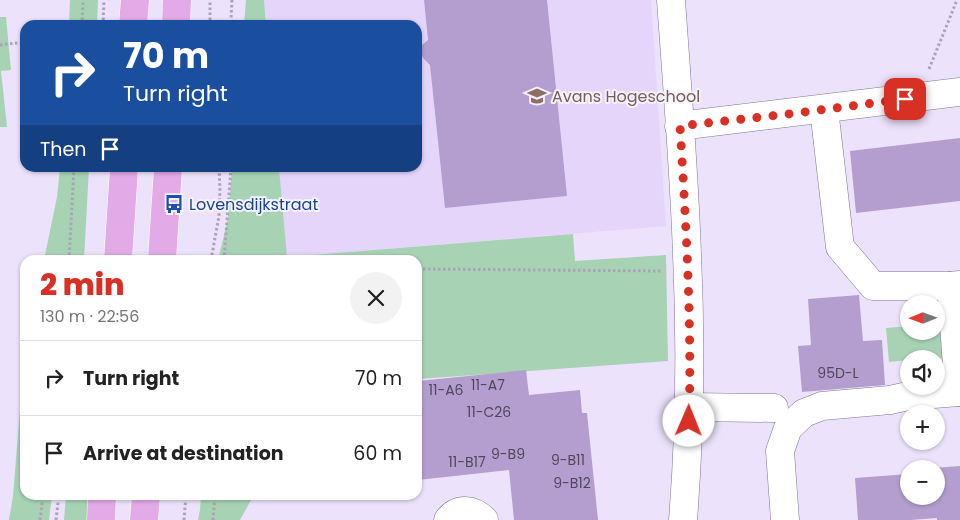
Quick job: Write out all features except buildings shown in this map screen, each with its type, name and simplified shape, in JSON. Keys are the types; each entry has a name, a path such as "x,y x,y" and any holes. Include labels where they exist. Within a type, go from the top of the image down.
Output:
{"main road":[{"path":"133,20 135,0"},
{"path":"176,20 177,0"},
{"path":"118,255 124,172"},
{"path":"162,255 168,172"},
{"path":"101,520 102,500"},
{"path":"144,520 146,500"}],"street":[{"path":"671,0 688,271 689,407 683,520"},
{"path":"680,126 960,92"},
{"path":"785,520 780,451 788,428 804,413 822,406 960,392 956,286 873,286 840,248 824,109"},
{"path":"689,407 774,408"},
{"path":"448,520 456,512 464,511 478,514 484,520"}],"path":[{"path":"82,20 83,0"},
{"path":"103,20 104,0"},
{"path":"210,0 210,20"},
{"path":"231,20 232,0"},
{"path":"918,97 957,0"},
{"path":"0,45 20,43"},
{"path":"69,255 74,172"},
{"path":"212,255 219,216 219,172"},
{"path":"224,255 231,172"},
{"path":"422,269 688,271"},
{"path":"40,520 42,500"},
{"path":"56,520 58,500"},
{"path":"184,520 186,500"},
{"path":"213,520 215,500"}],"shaded area":[{"name":"Avans Hogeschool","path":"264,0 651,0 666,226 311,255 286,255 279,172 422,172 422,20 266,20"}],"green space":[{"path":"70,0 98,0 97,20 69,20"},
{"path":"246,0 264,0 266,20 244,20"},
{"path":"0,17 6,17 11,70 1,71 7,127 0,127"},
{"path":"60,172 89,172 84,255 45,255 57,197"},
{"path":"232,172 279,172 287,255 219,255 228,219"},
{"path":"573,234 575,261 666,255 668,361 422,379 422,255 312,255"},
{"path":"945,324 947,358 945,358 945,350 900,350 900,361 889,362 886,328 900,327 900,340 945,340"},
{"path":"20,410 20,500 51,500 49,520 9,520 13,496"},
{"path":"66,500 90,500 88,520 64,520"},
{"path":"201,500 251,500 240,520 198,520"}],"place":[{"name":"Avans Hogeschool","path":"537,96"},
{"name":"Lovensdijkstraat","path":"174,204"}],"route":[{"path":"689,421 688,256 680,126 905,99"}]}
